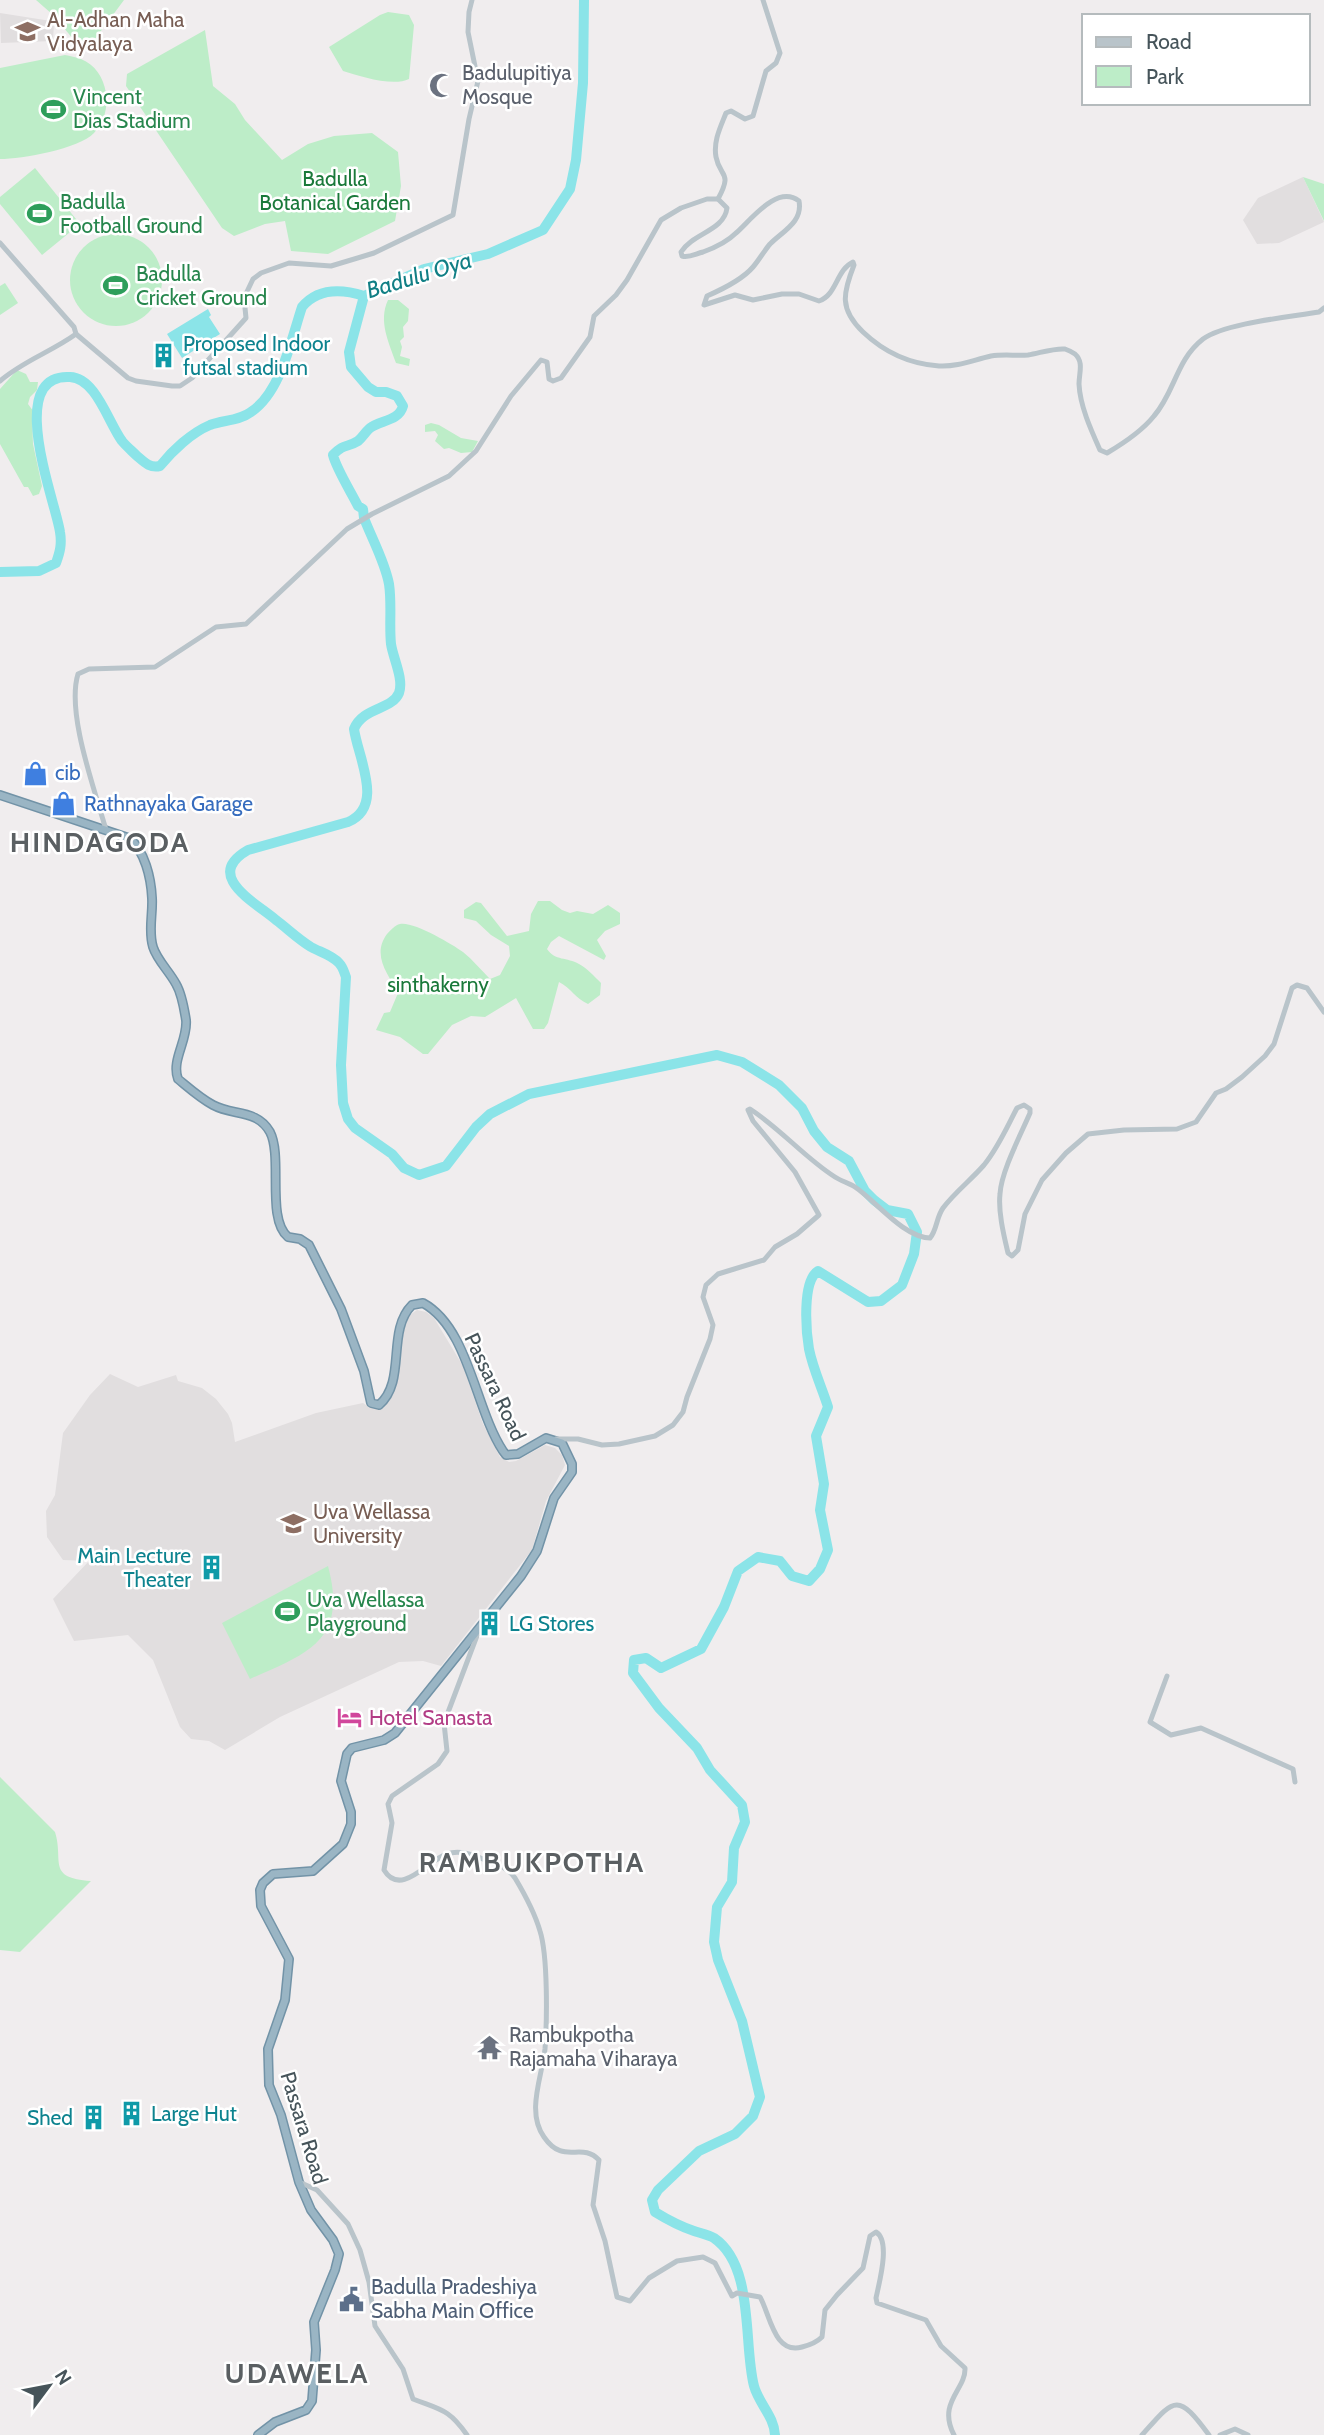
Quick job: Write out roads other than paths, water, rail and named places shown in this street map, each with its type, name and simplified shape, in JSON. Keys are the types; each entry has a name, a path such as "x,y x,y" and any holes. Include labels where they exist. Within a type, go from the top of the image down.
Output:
{"highway":[{"name":"Passara Road","path":"0,795 129,838 142,854 152,898 150,932 153,948 178,986 186,1022 176,1068 178,1079 214,1106 258,1118 270,1133 274,1144 275,1194 281,1228 288,1237 300,1238 309,1245 341,1309 364,1371 370,1403 379,1405 387,1395 394,1372 402,1320 412,1305 422,1303 438,1315 458,1345 486,1418 503,1451 510,1457 541,1440 555,1439 562,1443 572,1464 572,1472 554,1497 537,1551 521,1576 395,1733 384,1740 352,1748 347,1754 341,1781 351,1812 351,1824 342,1844 313,1871 273,1874 262,1883 261,1906 289,1959 285,2000 268,2049 269,2085 281,2115 299,2182 311,2210 338,2249 338,2260 314,2322 316,2350 312,2401 306,2410 275,2422 258,2435"}],"street":[{"path":"0,243 74,327 76,334 128,377 150,384 180,386 192,378 246,318 244,298 253,279 261,273 289,263 331,267 374,253 453,215 478,81 468,32 472,0"},
{"path":"719,199 725,175 716,158 716,139 726,113 731,111 745,119 752,116 766,71 776,63 780,54 763,0"},
{"path":"106,830 78,723 75,684 78,674 89,670 155,667 216,627 246,624 357,522 449,476 476,451 511,396 541,360 547,362 549,379 553,381 561,378 590,337 594,316 617,295 661,220 674,212 708,199 719,199 727,208 726,216 718,225 685,246 681,252 682,256 687,257 708,250 734,236 760,210 779,197 794,197 799,201 800,206 793,225 770,245 752,269 740,279 707,296 704,305 735,295 753,300 782,294 799,295 818,301 829,295 846,266 853,262 845,287 848,315 871,340 898,356 941,366 964,365 1006,354 1026,355 1063,349 1073,352 1080,360 1080,396 1090,429 1100,450 1107,453 1155,416 1179,367 1205,338 1224,330 1319,312 1324,308"},
{"path":"0,381 14,369 76,334"},
{"path":"555,1439 578,1439 602,1446 619,1444 655,1436 673,1425 683,1412 710,1339 713,1325 703,1297 706,1285 718,1274 764,1260 775,1247 797,1234 819,1215 795,1172 753,1121 748,1110 765,1119 820,1165 854,1186 912,1233 930,1238 934,1233 937,1217 993,1153 1019,1105 1027,1107 1030,1113 999,1198 1010,1256 1018,1250 1025,1214 1042,1180 1051,1167 1088,1134 1177,1129 1196,1122 1216,1093 1242,1077 1274,1044 1293,988 1297,985 1307,988 1324,1012"},
{"path":"480,1626 444,1723 447,1751 438,1763 392,1796 388,1804 391,1823 384,1870 388,1877 396,1881 406,1880 446,1854 461,1852 503,1866 510,1872 540,1929 542,1942 546,2009 544,2050 538,2080 538,2127 552,2147 559,2152 585,2152 593,2154 599,2160 593,2205 605,2241 617,2297 631,2301 649,2278 677,2261 704,2257 715,2263 734,2295 754,2295 762,2299 775,2331 785,2345 798,2348 815,2343 822,2337 825,2310 863,2268 870,2236 876,2232 882,2237 883,2261 877,2303 926,2320 941,2346 965,2368 950,2406 954,2435"},
{"path":"1167,1676 1150,1722 1171,1735 1201,1728 1221,1736 1293,1769 1296,1782"},
{"path":"299,2182 317,2190 349,2226 363,2260 375,2326 403,2369 413,2399 441,2408 457,2421 467,2435"},
{"path":"1142,2435 1165,2409 1177,2405 1185,2407 1196,2416 1209,2435"},
{"path":"1220,2435 1235,2429 1248,2435"}],"water":[{"path":"208,309 211,315 209,317 220,334 182,358 167,334"}],"waterway":[{"name":"Badulu Oya","path":"0,572 39,571 56,563 59,555 60,532 44,469 37,417 40,395 50,381 70,377 87,385 124,443 145,463 160,466 196,433 210,425 246,415 261,403 270,392 284,364 302,307 315,296 339,291 364,296 424,269 488,254 543,230 570,189 576,160 583,83 584,0"},
{"path":"364,296 349,352 351,367 368,387 376,392 397,396 403,406 398,415 374,425 358,441 333,455 358,506 363,509 387,576 391,644 399,675 399,693 390,703 364,716 354,729 364,767 367,793 365,805 359,815 348,822 248,850 235,860 230,869 237,888 246,897 306,944 333,958 342,968 346,977 341,1065 343,1103 348,1119 355,1128 392,1154 404,1168 419,1175 446,1166 476,1127 490,1114 529,1094 717,1055 742,1062 779,1085 802,1108 814,1131 827,1147 849,1161 865,1191 887,1210 908,1214 917,1232 914,1254 902,1285 881,1301 868,1302 818,1271 809,1285 806,1307 809,1349 828,1407 816,1436 824,1484 820,1510 828,1550 820,1569 809,1581 792,1576 780,1561 758,1557 738,1571 724,1607 701,1649 661,1668 646,1658 634,1660 633,1673 659,1708 697,1748 710,1770 742,1805 745,1822 734,1848 732,1882 717,1907 714,1942 718,1960 742,2021 760,2097 753,2116 735,2134 699,2151 658,2190 652,2200 655,2212 678,2225 714,2238 727,2251 736,2267 742,2286 754,2386 772,2422 775,2435"}],"place":[{"name":"Al-Adhan Maha Vidyalaya","path":"27,32"},
{"name":"Badulupitiya Mosque","path":"442,85"},
{"name":"Vincent Dias Stadium","path":"53,109"},
{"name":"Badulla Football Ground","path":"40,214"},
{"name":"Badulla Cricket Ground","path":"116,286"},
{"name":"Proposed Indoor futsal stadium","path":"163,356"},
{"name":"cib","path":"35,773"},
{"name":"Rathnayaka Garage","path":"64,804"},
{"name":"Uva Wellassa University","path":"293,1524"},
{"name":"Main Lecture Theater","path":"211,1568"},
{"name":"Uva Wellassa Playground","path":"287,1612"},
{"name":"LG Stores","path":"489,1624"},
{"name":"Hotel Sanasta","path":"349,1718"},
{"name":"Rambukpotha Rajamaha Viharaya","path":"489,2047"},
{"name":"Large Hut","path":"131,2114"},
{"name":"Shed","path":"93,2118"},
{"name":"Badulla Pradeshiya Sabha Main Office","path":"351,2299"}],"district":[{"name":"HINDAGODA","path":"100,842"},
{"name":"RAMBUKPOTHA","path":"532,1862"},
{"name":"UDAWELA","path":"297,2373"}],"park label":[{"name":"Badulla Botanical Garden","path":"335,191"},
{"name":"sinthakerny","path":"438,985"}]}
